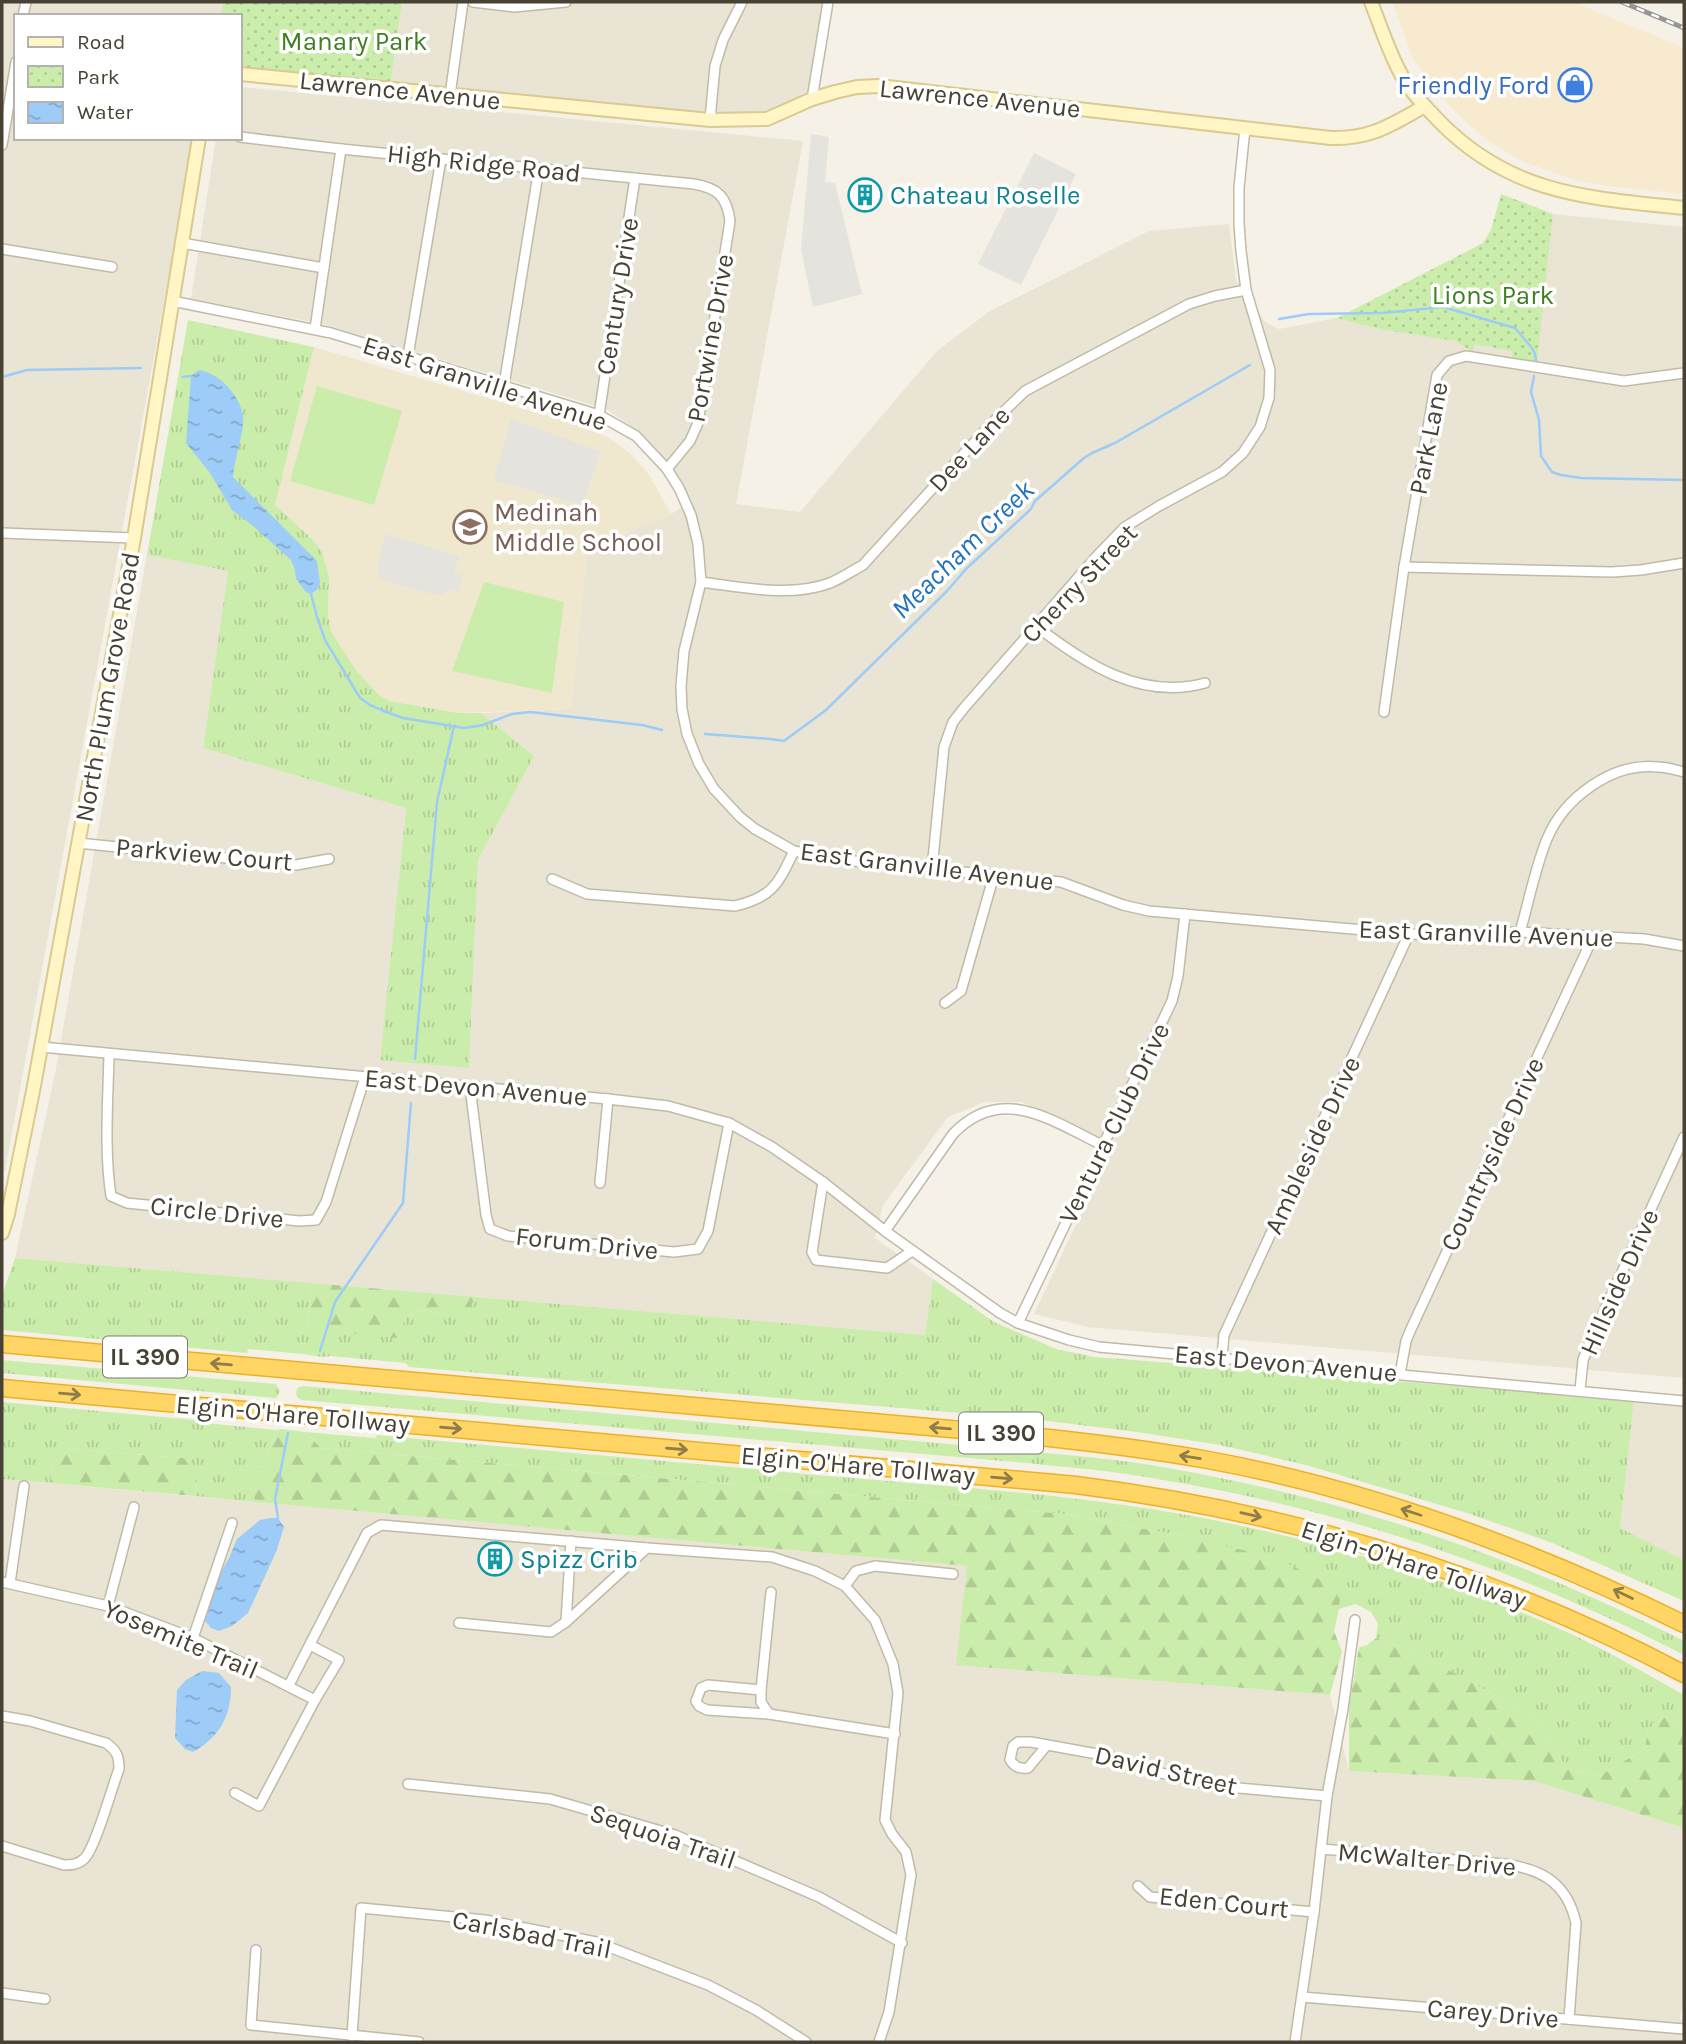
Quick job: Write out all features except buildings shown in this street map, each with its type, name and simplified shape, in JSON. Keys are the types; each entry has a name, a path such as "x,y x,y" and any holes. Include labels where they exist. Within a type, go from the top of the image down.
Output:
{"highway":[{"name":"Elgin-O'Hare Tollway","path":"2,1344 1128,1447 1210,1461 1348,1493 1458,1527 1570,1570 1684,1624"},
{"name":"Elgin-O'Hare Tollway","path":"2,1388 1051,1483 1156,1496 1303,1527 1419,1560 1534,1603 1684,1674"},
{"path":"1654,1658 1684,1684"}],"street":[{"path":"450,95 463,2"},
{"path":"473,2 514,7 566,2"},
{"path":"710,120 715,66 723,40 742,2"},
{"path":"812,99 828,2"},
{"path":"1371,2 1403,78 1452,134 1477,154 1502,169 1572,195 1684,208"},
{"path":"2,145 14,74"},
{"name":"Lawrence Avenue","path":"242,74 710,120 766,119 812,99 857,87 879,86 1348,139 1378,131 1425,106"},
{"name":"Cherry Street","path":"932,869 944,747 948,734 964,708 1125,527 1222,472 1243,453 1260,427 1269,398 1270,370 1246,290 1239,224 1239,187 1245,128"},
{"name":"High Ridge Road","path":"242,137 705,186 724,200"},
{"name":"North Plum Grove Road","path":"2,1233 41,1047 134,538 199,140"},
{"path":"314,329 341,149"},
{"path":"408,356 441,159"},
{"path":"503,385 539,168"},
{"name":"Century Drive","path":"599,415 635,177"},
{"name":"Portwine Drive","path":"667,469 690,441 698,424 730,221 724,200"},
{"path":"182,243 324,268"},
{"path":"2,249 112,267"},
{"name":"Dee Lane","path":"701,582 793,590 838,579 870,558 989,426 1025,391 1189,304 1246,290"},
{"name":"East Granville Avenue","path":"172,300 314,329 408,356 599,415 636,436 667,469 679,488 691,515 698,544 701,582 684,651 681,686 682,709 695,756 728,805 755,829 794,851 834,859 1061,882 1123,905 1149,911 1409,934 1520,932 1644,939 1684,946"},
{"name":"Park Lane","path":"1384,712 1404,567 1437,375 1448,361 1466,356 1624,382 1684,373"},
{"path":"2,533 134,538"},
{"path":"1404,567 1612,572 1684,563"},
{"path":"1036,626 1079,658 1129,681 1171,689 1205,683"},
{"path":"1520,932 1548,837 1561,814 1581,793 1604,779 1630,769 1656,766 1684,772"},
{"name":"Parkview Court","path":"78,843 296,865 329,859"},
{"path":"552,879 587,894 735,906 770,893 794,851"},
{"path":"945,1003 961,990 994,875"},
{"name":"Ventura Club Drive","path":"1018,1323 1172,1001 1178,976 1185,914"},
{"name":"Ambleside Drive","path":"1222,1357 1224,1335 1409,934"},
{"name":"Countryside Drive","path":"1400,1374 1411,1329 1592,937"},
{"name":"East Devon Avenue","path":"41,1047 668,1106 729,1122 772,1147 823,1182 975,1297 1018,1323 1069,1340 1099,1347 1684,1401"},
{"name":"Circle Drive","path":"109,1054 107,1135 111,1196 127,1203 299,1221 316,1220 326,1202 365,1077"},
{"name":"Forum Drive","path":"470,1087 488,1222 490,1229 508,1236 674,1251 698,1249 708,1231 729,1122"},
{"path":"600,1183 608,1099"},
{"path":"885,1231 953,1134 966,1121 984,1111 1012,1108 1032,1112 1104,1146"},
{"name":"Hillside Drive","path":"1580,1391 1583,1360 1590,1342 1684,1137"},
{"path":"823,1182 812,1252 817,1260 887,1268 912,1251"},
{"path":"6,1583 24,1486"},
{"path":"108,1606 134,1507"},
{"path":"193,1637 232,1522"},
{"path":"289,1685 368,1533 381,1525 772,1557 815,1571 845,1586 875,1620 893,1664 898,1693 884,1815 887,1826 906,1852 911,1869 890,2012 879,2042"},
{"path":"566,1622 571,1541"},
{"path":"459,1623 551,1632 566,1622 647,1548"},
{"path":"845,1586 856,1572 875,1566 953,1574"},
{"name":"Yosemite Trail","path":"6,1583 108,1606 193,1637 315,1700"},
{"path":"769,1714 761,1702 761,1690 771,1592"},
{"path":"1295,2042 1327,1796 1343,1709 1355,1620"},
{"path":"235,1793 258,1806 315,1700 340,1660 310,1645"},
{"path":"761,1690 708,1685 701,1688 696,1701 707,1710 769,1714 895,1734"},
{"path":"2,1716 74,1732 106,1743 116,1751 119,1758 119,1769 86,1857 75,1864 64,1865 2,1846"},
{"name":"David Street","path":"1047,1745 1108,1756 1161,1773 1216,1786 1327,1796"},
{"name":"Sequoia Trail","path":"408,1784 550,1799 675,1835 819,1897 902,1943"},
{"name":"McWalter Drive","path":"1321,1849 1504,1864 1529,1868 1548,1877 1564,1894 1576,1923 1569,2019"},
{"name":"Eden Court","path":"1138,1886 1150,1897 1314,1912"},
{"name":"Carlsbad Trail","path":"352,2036 362,1908 485,1920 596,1942 708,1985 756,2010 806,2042"},
{"path":"256,1950 250,2025 419,2042"},
{"path":"2,1993 46,1999"},
{"name":"Carey Drive","path":"1302,1997 1684,2029"}],"shaded area":[{"path":"2,2 223,2 221,14 14,14 14,140 194,140 5,1171 2,1170"},
{"path":"402,2 823,2 808,96 765,116 714,117 390,86"},
{"path":"1392,2 1574,2 1684,48 1684,194 1574,180 1524,162 1490,142 1460,117 1422,72 1412,56"},
{"path":"242,87 803,141 736,504 800,512 937,351 990,311 1149,231 1229,224 1236,281 1265,322 1279,329 1337,318 1553,214 1684,227 1684,1378 1088,1327 1034,1314 1114,1144 1022,1102 985,1102 948,1117 883,1205 875,1238 933,1279 925,1335 15,1258 55,1074 147,555 228,571 203,748 406,808 380,1059 469,1068 478,860 534,756 481,713 571,709 587,549 671,514 692,501 678,476 660,453 635,429 606,409 323,324 191,299 216,140 242,140"},
{"path":"811,134 829,137 825,182 835,183 862,294 813,307 801,249"},
{"name":"Chateau Roselle","path":"1034,153 1076,174 1021,285 978,264"},
{"name":"Medinah Middle School","path":"314,347 572,423 607,437 630,453 648,473 671,514 587,549 571,709 458,713 389,701 379,695 355,669 331,631 328,615 329,577 322,551 275,505"},
{"path":"511,419 601,452 582,505 494,480"},
{"path":"385,534 459,556 454,573 463,576 458,592 449,589 440,595 432,594 384,581 377,568"},
{"path":"1634,1400 1684,1403 1684,1560 1620,1528"},
{"path":"2,1479 967,1566 957,1665 1330,1695 1349,1771 1534,1781 1684,1828 1684,1994 1680,2019 1684,2020 1684,2042 2,2042"}],"green space":[{"name":"Manary Park","path":"223,2 402,2 390,86 242,66 242,14 221,14"},
{"name":"Lions Park","path":"1501,194 1553,214 1535,367 1511,363 1513,351 1474,344 1473,352 1456,341 1380,329 1337,318 1483,243 1491,230"},
{"path":"188,320 314,347 275,505 322,551 329,577 328,615 331,631 355,669 379,695 389,701 458,713 481,713 534,756 478,860 469,1068 380,1060 406,808 203,748 228,571 147,555"},
{"path":"317,386 402,411 374,505 290,481"},
{"path":"484,582 564,602 552,693 452,671"},
{"path":"15,1258 311,1283 307,1329 406,1317 421,1309 439,1314 465,1314 476,1297 925,1335 933,1279 994,1322 1056,1349 1095,1357 1634,1400 1620,1528 1684,1560 1684,1601 1550,1542 1467,1513 1306,1465 1220,1445 1048,1421 409,1367 406,1363 331,1356 248,1349 247,1353 2,1330 2,1295"},
{"path":"311,1283 476,1297 466,1314 439,1314 421,1309 406,1317 397,1338 307,1329"},
{"path":"2,1360 276,1384 280,1391 276,1398 2,1373"},
{"path":"298,1387 1072,1456 1149,1465 1234,1481 1362,1513 1487,1554 1609,1605 1684,1641 1684,1655 1622,1624 1495,1570 1365,1526 1231,1493 1145,1477 1052,1466 302,1400 297,1397 296,1392"},
{"path":"2,1402 276,1430 264,1466 252,1468 248,1483 256,1502 194,1496 196,1469 182,1458 70,1449 52,1466 50,1483 2,1479"},
{"path":"276,1430 305,1432 321,1448 1064,1514 1183,1536 1276,1558 1341,1590 1334,1631 1342,1652 1330,1695 956,1665 967,1566 256,1502 246,1472 264,1466"},
{"path":"305,1432 376,1438 377,1435 1034,1494 1136,1507 1237,1525 1323,1545 1407,1570 1531,1616 1571,1634 1684,1695 1684,1730 1665,1717 1648,1729 1645,1749 1599,1776 1566,1768 1536,1718 1414,1651 1376,1638 1378,1624 1371,1612 1356,1604 1339,1609 1340,1590 1183,1536 1064,1514 321,1448"},
{"path":"70,1449 183,1458 194,1466 198,1473 194,1496 50,1483 52,1466"},
{"path":"1376,1638 1414,1651 1536,1718 1566,1768 1599,1776 1645,1749 1648,1729 1665,1717 1684,1730 1684,1828 1534,1781 1349,1771 1349,1707 1359,1647"}],"water":[{"path":"199,370 221,380 238,400 243,422 233,477 317,561 320,582 318,589 311,594 306,592 296,579 291,560 232,510 210,473 186,443 191,376"},
{"path":"278,1518 284,1527 276,1552 248,1613 232,1626 219,1631 211,1628 204,1620 208,1596 237,1539 260,1520"},
{"path":"202,1671 219,1673 231,1687 229,1708 216,1733 193,1752 185,1749 175,1738 177,1690 186,1680"}],"waterway":[{"name":"Meacham Creek","path":"1279,319 1309,314 1382,313 1443,307 1515,328 1532,348 1536,361"},
{"name":"Meacham Creek","path":"705,734 784,741 826,710 966,569 1031,509 1035,501 1084,458 1250,365"},
{"name":"Meacham Creek","path":"2,377 27,370 141,368"},
{"name":"Meacham Creek","path":"183,377 191,376"},
{"name":"Meacham Creek","path":"1534,376 1531,392 1539,420 1541,456 1552,472 1581,478 1684,480"},
{"path":"311,594 325,640 360,698 386,712 403,718 464,728 483,725 512,714 530,712 642,725 662,730"},
{"path":"415,1059 437,802 454,726"},
{"path":"320,1351 335,1302 403,1203 411,1103"},
{"path":"278,1518 275,1499 288,1433"}],"railway":[{"path":"1622,2 1684,28"}],"place":[{"name":"Friendly Ford","path":"1575,85"},
{"name":"Chateau Roselle","path":"865,195"},
{"name":"Medinah Middle School","path":"470,527"},
{"name":"Spizz Crib","path":"495,1559"}]}
